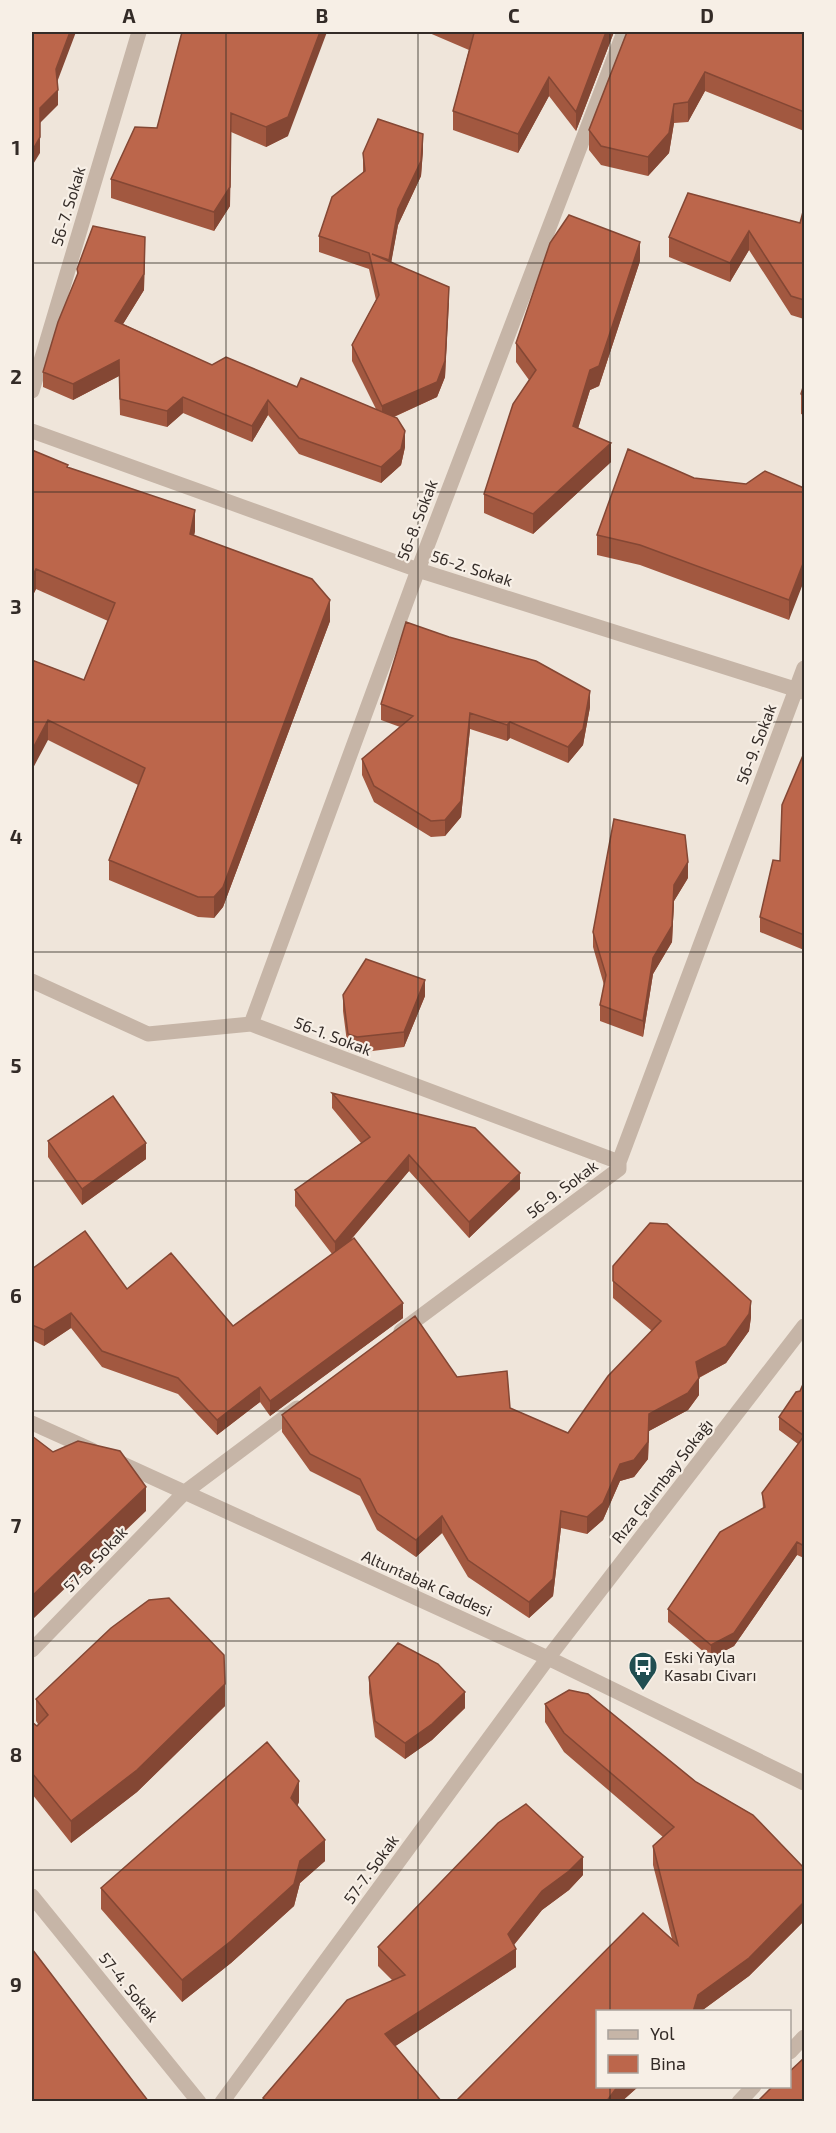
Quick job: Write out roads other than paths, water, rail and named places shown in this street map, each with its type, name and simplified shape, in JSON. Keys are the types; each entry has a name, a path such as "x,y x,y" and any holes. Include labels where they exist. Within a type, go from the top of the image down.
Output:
{"street":[{"name":"56-7. Sokak","path":"32,391 139,32"},
{"name":"56-8. Sokak","path":"251,1024 418,570 624,32"},
{"name":"56-2. Sokak","path":"32,431 418,570 800,691"},
{"name":"56-9. Sokak","path":"392,1338 619,1169 619,1162 800,691 804,668"},
{"name":"56-1. Sokak","path":"32,981 148,1034 251,1024 619,1162"},
{"name":"Rıza Çalımbay Sokağı","path":"548,1658 804,1326"},
{"path":"184,1492 307,1401"},
{"name":"Altuntabak Caddesi","path":"32,1423 548,1658 804,1783"},
{"name":"57-8. Sokak","path":"32,1650 184,1492"},
{"name":"57-7. Sokak","path":"222,2102 548,1658"},
{"name":"57-4. Sokak","path":"32,1896 199,2102"},
{"path":"791,2050 804,2037"},
{"path":"739,2102 752,2088"}],"place":[{"name":"Eski Yayla Kasabı Civarı","path":"643,1692"}]}
